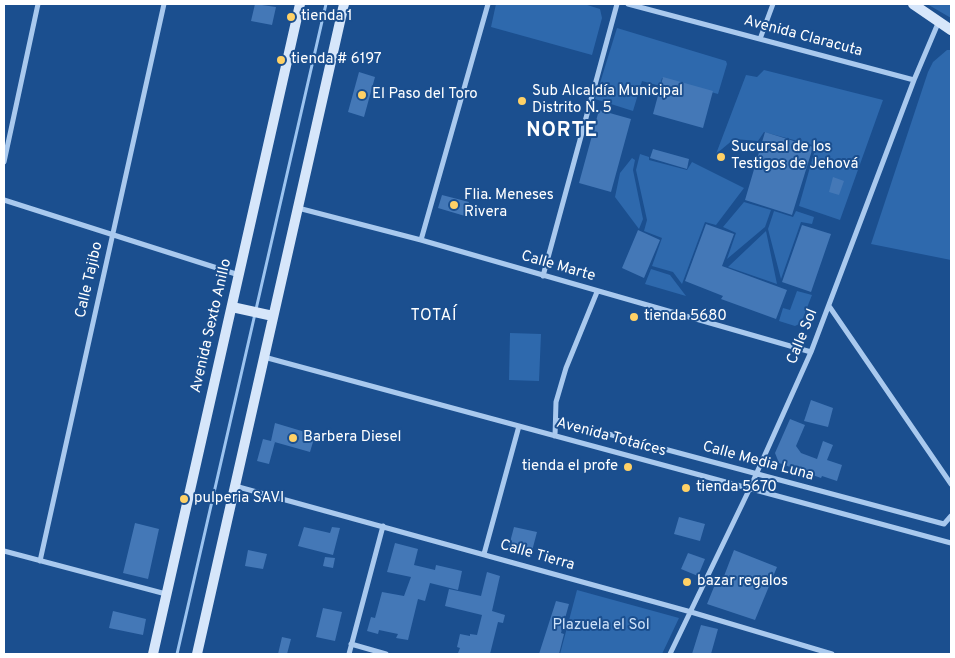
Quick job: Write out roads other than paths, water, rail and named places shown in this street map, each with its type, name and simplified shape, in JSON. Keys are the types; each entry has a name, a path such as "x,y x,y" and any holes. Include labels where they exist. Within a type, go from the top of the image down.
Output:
{"main road":[{"name":"Avenida Sexto Anillo","path":"152,654 300,4"},
{"path":"197,654 264,357 268,315 298,208 344,4"},
{"path":"913,4 951,30"},
{"path":"232,307 268,315"}],"street":[{"path":"4,162 38,4"},
{"name":"Calle Tajibo","path":"40,561 164,4"},
{"path":"421,240 488,4"},
{"path":"543,276 617,4"},
{"name":"Avenida Claracuta","path":"628,4 914,80"},
{"path":"760,39 773,4"},
{"name":"Calle Sol","path":"670,654 750,488 811,352 914,80 939,22"},
{"path":"4,200 239,275"},
{"name":"Calle Marte","path":"298,208 421,240 811,352"},
{"path":"555,436 556,402 566,368 597,292"},
{"path":"829,306 951,484"},
{"name":"Avenida Totaíces","path":"264,357 951,543"},
{"name":"Calle Media Luna","path":"556,420 951,526"},
{"path":"484,554 519,426"},
{"name":"Calle Tierra","path":"235,486 691,612 832,654"},
{"path":"944,524 951,516"},
{"path":"349,654 382,526"},
{"path":"4,551 166,594"},
{"path":"351,644 386,654"}],"waterway":[{"path":"177,654 326,4"}],"place":[{"name":"tienda 1","path":"291,17"},
{"name":"tienda # 6197","path":"281,60"},
{"name":"El Paso del Toro","path":"362,95"},
{"name":"Sub Alcaldía Municipal Distrito N. 5","path":"522,101"},
{"name":"Sucursal de los Testigos de Jehová","path":"721,157"},
{"name":"Flia. Meneses Rivera","path":"454,205"},
{"name":"tienda 5680","path":"634,317"},
{"name":"Barbera Diesel","path":"293,438"},
{"name":"tienda el profe","path":"628,467"},
{"name":"tienda 5670","path":"686,488"},
{"name":"pulperia SAVI","path":"184,499"},
{"name":"bazar regalos","path":"687,582"}],"district":[{"name":"NORTE","path":"562,132"},
{"name":"TOTAÍ","path":"434,317"}],"park label":[{"name":"Plazuela el Sol","path":"601,626"}]}
